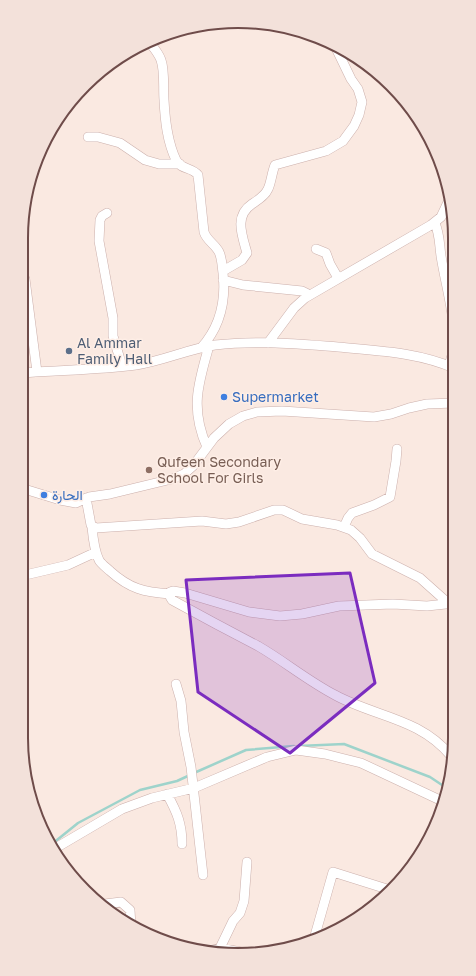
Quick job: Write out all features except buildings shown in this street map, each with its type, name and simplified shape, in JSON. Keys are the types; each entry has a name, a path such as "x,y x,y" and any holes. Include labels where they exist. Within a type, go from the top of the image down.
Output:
{"street":[{"path":"153,47 162,62 164,101 168,134 176,159 184,168 194,171 198,175 204,232 219,253 223,276 223,298 220,314 205,347 196,401 198,421 207,447"},
{"path":"223,276 242,260 247,253 241,232 242,215 248,207 261,198 268,189 275,165 326,151 343,141 354,126 359,115 362,102 358,89 350,79 340,54"},
{"path":"88,137 98,137 120,143 145,160 159,164 180,164"},
{"path":"268,343 300,302 338,278 435,223 446,208"},
{"path":"107,213 102,216 100,220 99,241 113,318 113,336 122,366"},
{"path":"435,223 440,235 441,255 448,291"},
{"path":"316,249 326,253 338,278"},
{"path":"223,276 243,285 302,291 310,295"},
{"path":"28,302 37,372"},
{"path":"28,373 122,366 159,361 205,347 225,344 268,343 292,343 389,351 419,357 448,366"},
{"path":"28,491 46,497 74,503 80,502 86,498 110,494 178,477 193,466 214,438 229,424 242,416 257,412 282,411 374,417 428,404 448,403"},
{"path":"344,527 352,513 390,497 396,461 396,449"},
{"path":"86,498 93,539 100,561 112,573 132,587 148,592 170,594 173,591 185,593 249,612 280,616 302,614 339,606 393,604 427,606 448,603"},
{"path":"92,527 96,528 202,521 226,524 278,510 287,511 302,520 329,523 351,530 360,538 372,554 420,578 448,601"},
{"path":"28,574 68,565 96,552"},
{"path":"170,594 172,600 258,646 334,695 418,728 434,739 448,753"},
{"path":"176,684 181,701 184,732 194,788 203,875"},
{"path":"58,847 122,809 152,798 194,788 267,757 296,750 324,754 361,763 439,800"},
{"path":"167,794 177,813 182,831 182,844"},
{"path":"221,948 233,922 240,913 244,901 247,862"},
{"path":"316,933 333,872 384,888"},
{"path":"108,904 121,902 130,910 131,919"}],"highlighted area":[{"path":"350,573 375,683 290,753 198,692 186,580"}],"waterway":[{"path":"299,746 344,744 430,777 443,785"},
{"path":"194,773 246,750 294,746"},
{"path":"55,841 78,823 140,790 177,781 190,775"}],"place":[{"name":"Al Ammar Family Hall","path":"69,351"},
{"name":"Supermarket","path":"224,397"},
{"name":"Qufeen Secondary School For Girls","path":"149,470"},
{"name":"الحارة","path":"44,495"}]}
